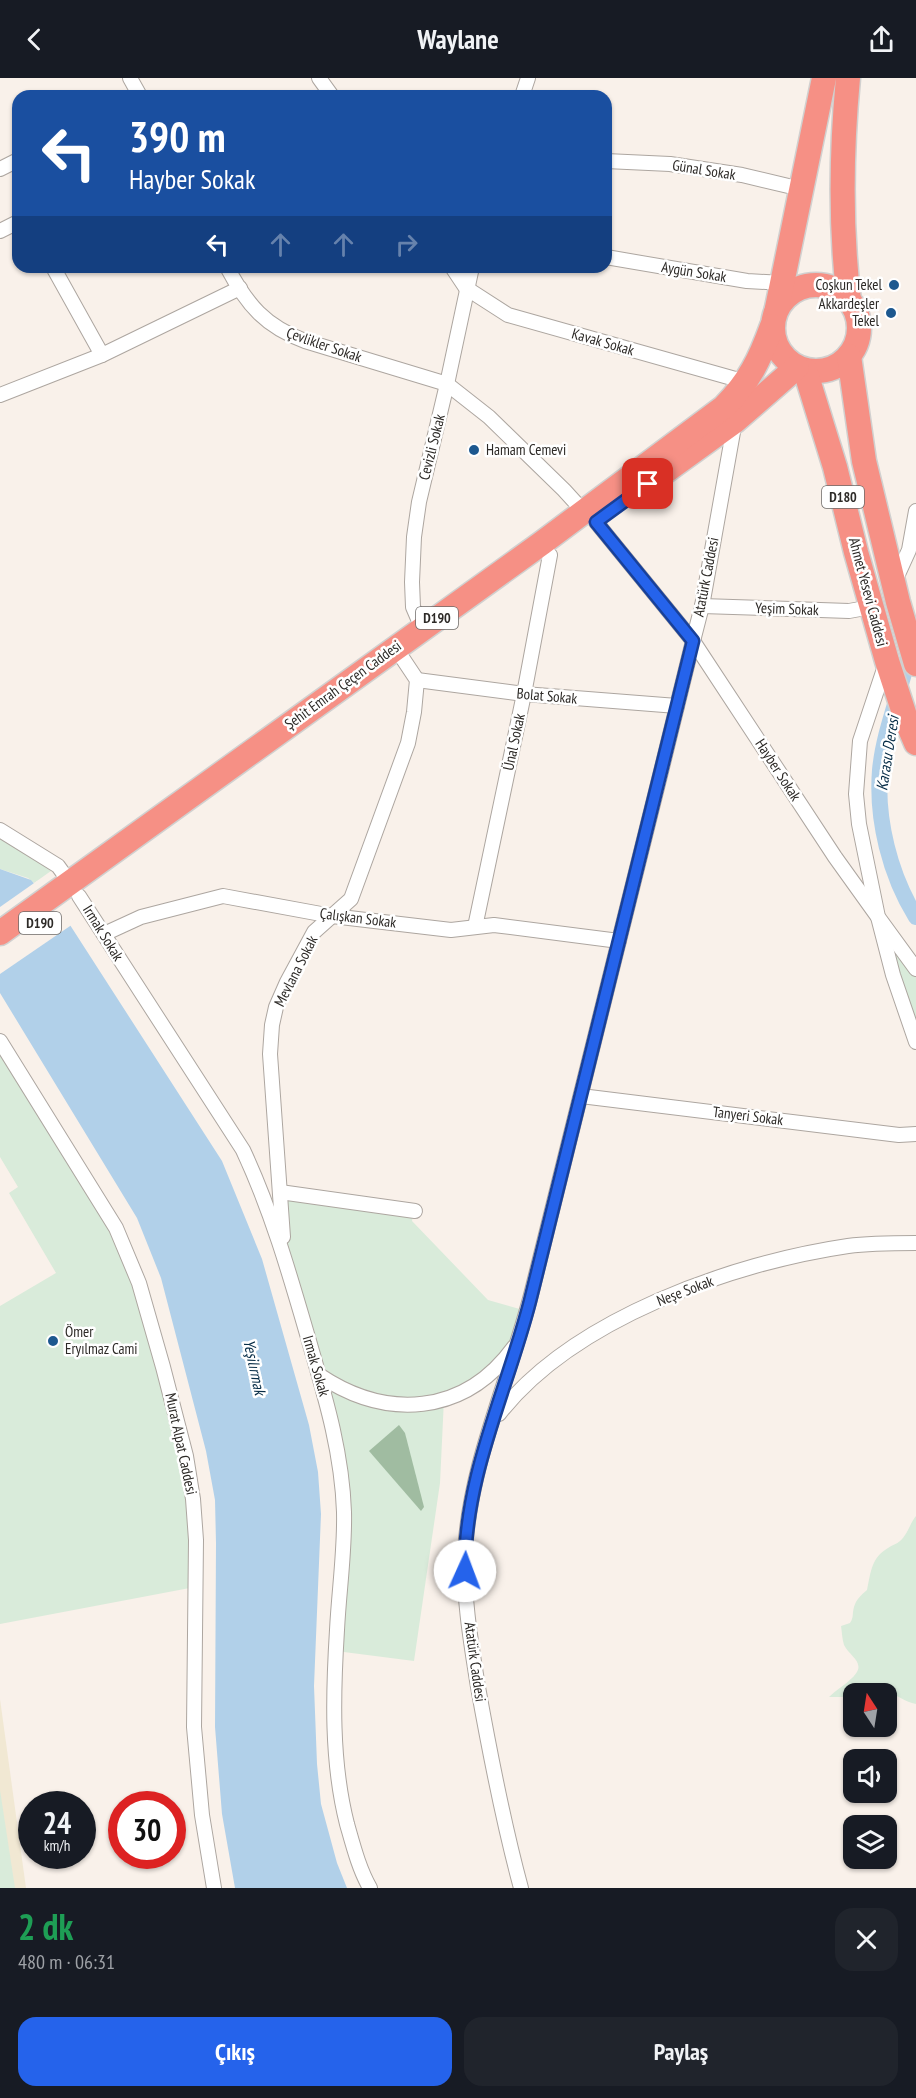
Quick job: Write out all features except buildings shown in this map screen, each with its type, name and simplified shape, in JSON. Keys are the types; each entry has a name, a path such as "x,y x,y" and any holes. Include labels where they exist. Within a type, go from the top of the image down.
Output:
{"highway":[{"path":"775,317 781,302 793,291 809,285 834,289 849,300 855,309 859,327 855,346 849,356 831,368 822,371 801,368 784,357 778,350 773,334 775,317 824,78"},
{"path":"848,78 843,129 842,199 844,256 849,300"},
{"name":"Şehit Emrah Çeçen Caddesi","path":"0,951 75,890 399,654 550,555 590,517 724,407 746,382 762,354 775,317"},
{"name":"Ahmet Yesevi Caddesi","path":"849,356 864,461 896,593 915,659"},
{"name":"Şehit Emrah Çeçen Caddesi","path":"399,654 422,628 735,422 801,368"},
{"name":"Ahmet Yesevi Caddesi","path":"801,368 835,467 887,661 911,733"},
{"name":"Şehit Emrah Çeçen Caddesi","path":"0,933 75,890"}],"street":[{"name":"Günal Sokak","path":"612,160 670,164 742,175 801,189"},
{"name":"Aygün Sokak","path":"612,258 747,280 782,283"},
{"path":"56,273 102,355"},
{"name":"Çevlikler Sokak","path":"231,273 265,320 286,334 447,384"},
{"path":"456,273 466,288"},
{"name":"Cevizli Sokak","path":"422,628 413,607 414,537 419,502 470,273"},
{"path":"0,394 102,355 240,288"},
{"name":"Kavak Sokak","path":"466,288 508,315 746,382"},
{"name":"Hayber Sokak","path":"447,384 489,417 590,517 693,641 835,857 878,917 893,975 916,1042"},
{"name":"Atatürk Caddesi","path":"521,1888 499,1801 473,1655 465,1555 472,1497 479,1461 520,1338 702,606 735,422"},
{"path":"896,593 909,549 916,511"},
{"name":"Ünal Sokak","path":"475,927 524,694 550,555"},
{"name":"Yeşim Sokak","path":"702,606 849,611 874,615"},
{"path":"399,654 417,680"},
{"path":"887,661 860,741 856,794 859,824 878,917 916,969"},
{"name":"Bolat Sokak","path":"417,680 524,694 677,706"},
{"name":"Mevlana Sokak","path":"284,1254 270,1054 276,1007 314,932 351,898 408,743 417,680"},
{"name":"Irmak Sokak","path":"0,830 58,866 75,890 243,1150 284,1254 333,1424 341,1465 344,1513 334,1689 337,1763 341,1799 351,1839 370,1888"},
{"name":"Çalışkan Sokak","path":"104,934 141,916 223,896 332,916 451,930 494,925 619,941"},
{"name":"Murat Alpat Caddesi","path":"0,1041 116,1228 139,1283 164,1367 186,1456 193,1499 196,1540 194,1727 202,1815 214,1888"},
{"name":"Tanyeri Sokak","path":"581,1096 899,1135 916,1134"},
{"path":"280,1192 415,1211"},
{"name":"Neşe Sokak","path":"492,1422 514,1395 567,1349 608,1326 693,1286 828,1249 851,1245 916,1243"},
{"path":"319,1375 357,1397 378,1403 422,1404 444,1399 488,1376 506,1358 520,1338"}],"shaded area":[{"path":"0,1699 18,1830 18,1869 23,1869 26,1888 0,1888"}],"green space":[{"path":"0,830 58,866 34,883 28,878 0,869"},
{"path":"878,917 916,969 916,1042"},
{"path":"0,1041 116,1228 186,1456 195,1587 0,1624 0,1306 56,1273 9,1193 18,1187 0,1157"},
{"path":"280,1192 414,1211 412,1221 488,1300 527,1311 505,1358 444,1399 440,1483 414,1661 336,1651 341,1465 284,1254"},
{"path":"399,1425 405,1433 424,1507 421,1511 369,1451"},
{"path":"916,1516 916,1704 897,1696 897,1683 846,1683 856,1673 858,1664 844,1645 841,1626 850,1623 855,1604 867,1590 878,1556 903,1538"},
{"path":"843,1685 843,1697 829,1697"},
{"path":"0,1790 15,1888 0,1888"}],"water":[{"name":"Yeşilırmak","path":"0,869 31,880 70,925 222,1161 262,1259 309,1425 318,1472 321,1514 314,1686 317,1764 321,1804 337,1863 347,1888 235,1888 222,1814 215,1727 215,1500 206,1451 161,1278 137,1218 0,993"}],"pier":[{"path":"37,881 73,924 0,974 0,907"}],"waterway":[{"name":"Karasu Deresi","path":"910,649 885,739 879,789 883,827 892,865 916,917"}],"place":[{"name":"Coşkun Tekel","path":"894,285"},
{"name":"Akkardeşler Tekel","path":"891,313"},
{"name":"Hamam Cemevi","path":"474,450"},
{"name":"Ömer Eryılmaz Cami","path":"53,1341"}],"route":[{"path":"465,1571 469,1515 479,1461 524,1325 693,641 596,522 648,484"}]}
